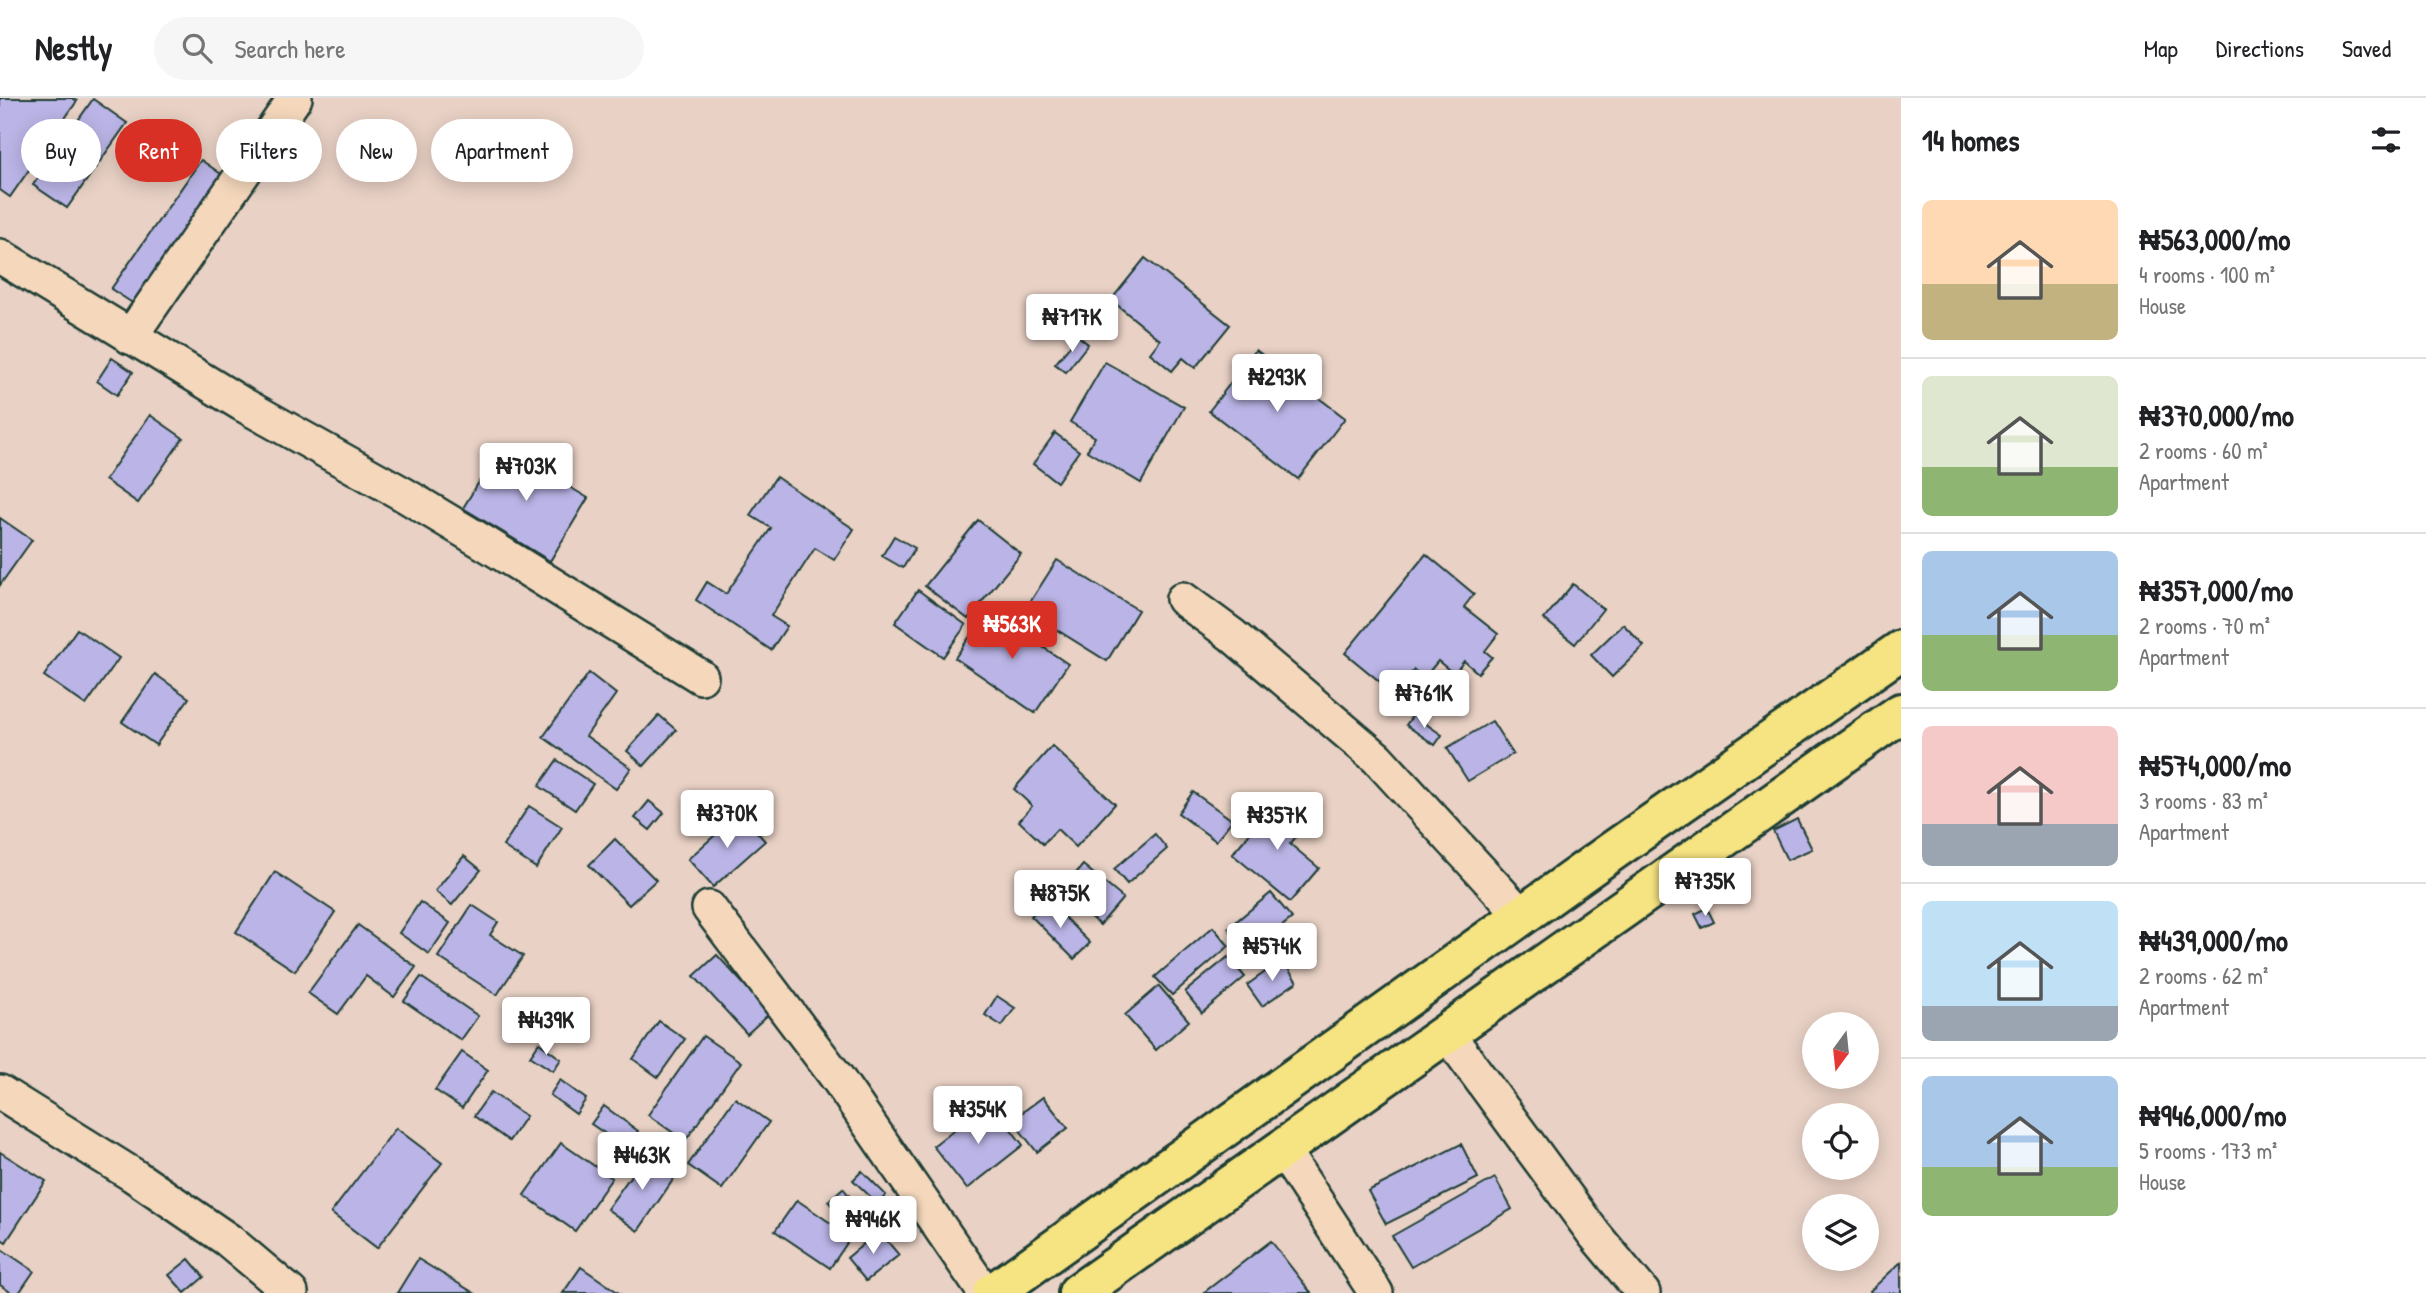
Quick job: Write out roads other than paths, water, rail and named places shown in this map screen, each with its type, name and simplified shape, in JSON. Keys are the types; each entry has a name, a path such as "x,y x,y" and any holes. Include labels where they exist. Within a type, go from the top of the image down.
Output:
{"main road":[{"path":"993,1293 1901,650"},
{"path":"1078,1293 1901,713"}],"street":[{"path":"130,337 295,98"},
{"path":"0,256 242,404 414,501 701,677"},
{"path":"1183,599 1232,635 1377,758 1522,916"},
{"path":"709,908 838,1079 985,1293"},
{"path":"1447,1033 1594,1234 1643,1293"},
{"path":"0,1093 133,1175 228,1240 291,1293"},
{"path":"1282,1149 1376,1293"}]}
